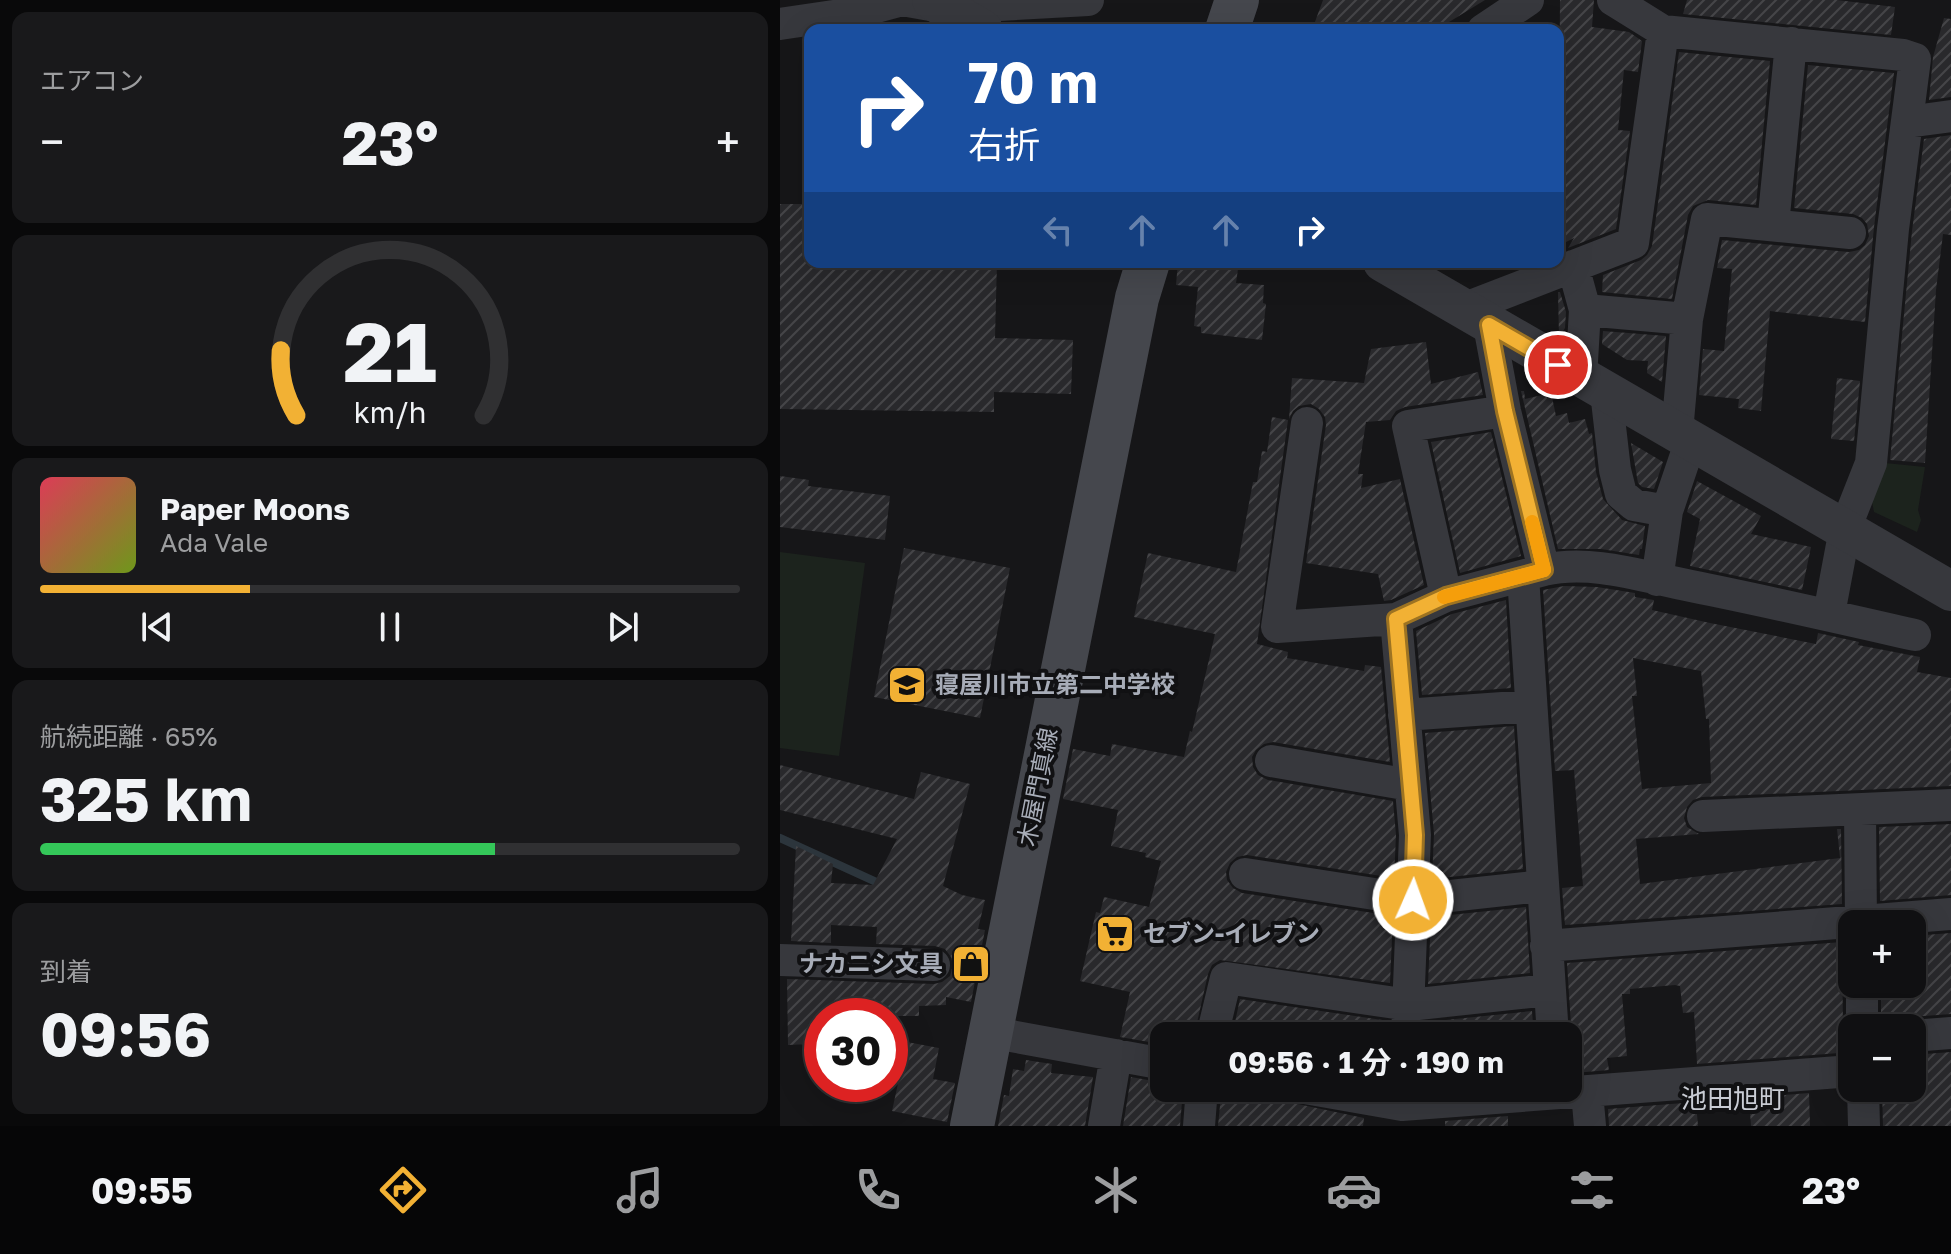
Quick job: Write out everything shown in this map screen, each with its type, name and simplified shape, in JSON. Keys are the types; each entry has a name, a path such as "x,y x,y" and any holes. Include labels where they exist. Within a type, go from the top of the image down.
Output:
{"main road":[{"path":"1229,24 1237,0"},
{"name":"木屋門真線","path":"972,1126 1134,313 1146,268"}],"street":[{"path":"780,24 854,13 902,0 940,4 1088,0"},
{"path":"1492,21 1528,0"},
{"path":"1613,0 1663,31 1903,55 1915,59 1893,229 1871,463 1845,529 1829,614"},
{"path":"940,4 973,24"},
{"path":"1476,317 1573,266 1633,243 1663,31"},
{"path":"1773,225 1791,43"},
{"path":"1907,122 1951,116"},
{"path":"1657,580 1667,511 1684,436 1687,319 1707,219 1850,233"},
{"path":"1573,266 1585,310 1594,385 1621,494 1634,505 1667,511"},
{"path":"1393,268 1951,591"},
{"path":"1585,310 1687,319"},
{"path":"1476,317 1505,411 1534,573 1531,706 1552,1022"},
{"path":"1446,596 1408,426 1505,411"},
{"path":"1307,423 1277,627 1396,619 1446,596 1534,573 1555,568 1602,568 1829,614 1915,635"},
{"path":"1396,619 1415,835 1408,1021"},
{"path":"1404,715 1531,706"},
{"path":"1271,761 1410,785"},
{"path":"1703,816 1951,805"},
{"path":"1860,810 1861,910"},
{"path":"1245,874 1413,900 1542,886"},
{"path":"1926,916 1951,914"},
{"path":"1546,946 1838,924"},
{"path":"780,960 934,965"},
{"path":"1215,1022 1226,978 1408,1021 1549,990"},
{"path":"989,1032 1150,1061"},
{"path":"1926,1035 1951,1033"},
{"path":"1104,1126 1116,1055"},
{"path":"1582,1091 1838,1072"},
{"path":"1199,1126 1201,1102"},
{"path":"1380,1102 1402,1106 1449,1102"},
{"path":"1574,1102 1590,1126"},
{"path":"1863,1102 1864,1126"}],"shaded area":[{"path":"1885,463 1925,467 1918,510 1921,520 1917,532 1874,512 1870,492"},
{"path":"780,552 865,563 839,756 780,748"}],"building":[{"path":"1323,0 1485,0 1446,24 1314,24"},
{"path":"1560,0 1594,0 1592,27 1629,32 1642,41 1638,72 1624,70 1618,130 1630,131 1616,229 1568,248 1574,238 1564,243 1564,24 1560,24"},
{"path":"1687,0 1837,0 1895,7 1891,35 1683,14"},
{"path":"1944,18 1951,19 1951,97 1929,100 1933,57"},
{"path":"1679,52 1770,61 1756,205 1708,200 1693,206 1688,215 1672,299 1602,292 1603,275 1641,260 1652,246"},
{"path":"1808,65 1894,73 1865,322 1770,311 1761,411 1738,408 1739,399 1699,395 1703,349 1724,351 1732,269 1717,268 1722,240 1849,252 1859,250 1869,236 1867,224 1853,214 1794,208"},
{"path":"1951,135 1951,235 1943,234 1936,290 1925,463 1890,460 1924,139"},
{"path":"780,204 804,204 804,268 997,268 995,338 1073,340 1071,394 994,392 994,412 780,409"},
{"path":"1177,268 1238,268 1236,283 1264,285 1263,303 1266,304 1262,340 1201,333 1201,327 1194,326 1198,287 1176,285"},
{"path":"1558,292 1566,312 1565,328 1559,337"},
{"path":"1603,331 1666,336 1662,382 1647,373 1648,361 1627,360 1602,344"},
{"path":"1426,342 1431,384 1478,372 1483,395 1405,407 1396,411 1390,420 1366,422 1358,474 1363,474 1361,488 1400,479 1424,585 1384,601 1378,574 1306,563 1326,425 1325,417 1311,404 1299,406 1289,419 1292,378 1364,383 1371,349"},
{"path":"1837,378 1860,381 1854,441 1831,439"},
{"path":"1521,391 1524,391 1525,399 1546,394 1547,398 1552,397 1556,416 1567,413 1569,423 1585,419 1589,434 1592,433 1596,472 1603,499 1622,520 1645,526 1639,555 1601,549 1558,549"},
{"path":"1272,417 1288,420 1257,644 1288,652 1287,658 1364,671 1365,665 1381,667 1390,762 1273,742 1256,750 1252,757 1253,767 1258,775 1268,780 1393,801 1396,835 1394,878 1247,855 1237,857 1230,863 1227,880 1242,893 1393,916 1390,983 1220,960 1212,965 1208,974 1197,1022 1150,1022 1149,1042 1120,1037 1130,992 1080,981 1096,912 1100,913 1104,897 1149,907 1161,861 1145,857 1146,853 1111,846 1118,810 1063,799 1073,749 1110,756 1112,744 1184,757 1215,634 1134,617 1148,553 1236,572 1253,482 1257,482 1262,451 1267,452"},
{"path":"1491,432 1521,556 1460,573 1431,442"},
{"path":"1631,443 1663,462 1654,489 1638,483"},
{"path":"780,476 809,480 808,486 890,496 885,540 780,527"},
{"path":"1697,481 1761,516 1751,534 1811,547 1802,590 1690,566 1700,519 1687,512"},
{"path":"904,548 1010,568 980,718 874,697"},
{"path":"1564,586 1597,587 1635,593 1635,597 1654,600 1652,610 1816,644 1818,633 1859,642 1858,645 1920,657 1917,672 1951,678 1951,786 1702,797 1693,800 1684,818 1687,827 1699,834 1636,839 1640,884 1840,858 1837,829 1841,829 1842,904 1565,925 1562,888 1583,886 1574,770 1555,771 1543,590","holes":["1633,658 1701,671 1706,719 1709,719 1711,783 1642,789 1632,696 1637,696"]},
{"path":"1506,600 1511,688 1422,695 1416,631 1452,614"},
{"path":"1514,726 1523,869 1432,879 1434,834 1425,733"},
{"path":"780,765 914,799 921,772 970,784 943,886 962,895 985,900 978,929 985,930 971,1002 946,997 946,1005 919,1006 919,1016 908,1016 908,998 804,998 804,1044 788,1045 787,979 934,984 950,976 953,965 945,949 935,946 876,944 877,927 831,925 831,943 791,941 796,846 833,864 831,883 873,885 897,839 780,810"},
{"path":"1951,824 1951,895 1880,901 1879,827"},
{"path":"1526,907 1530,973 1428,984 1431,917"},
{"path":"1951,933 1951,1014 1881,1014 1881,998 1926,998 1926,935"},
{"path":"1838,942 1838,998 1843,998 1843,1014 1838,1014 1838,1053 1697,1064 1694,1012 1683,1013 1680,986 1675,985 1630,989 1630,994 1622,994 1627,1056 1607,1058 1609,1070 1582,1072 1582,1022 1571,1022 1567,963"},
{"path":"1240,999 1389,1021 1389,1022 1235,1022"},
{"path":"1532,1011 1533,1022 1427,1022"},
{"path":"908,1042 939,1048 933,1079 955,1083 947,1122 892,1111 894,1102 908,1102"},
{"path":"1951,1052 1951,1126 1883,1126 1882,1102 1926,1102 1926,1054"},
{"path":"1026,1060 1052,1064 1051,1073 1093,1077 1085,1126 998,1126 1004,1095 1009,1096 1013,1069 1024,1071"},
{"path":"1131,1077 1150,1080 1150,1102 1182,1102 1180,1126 1123,1126"},
{"path":"1809,1093 1810,1126 1751,1126 1749,1098"},
{"path":"1220,1102 1292,1102 1364,1118 1363,1126 1218,1126"},
{"path":"1696,1102 1698,1126 1609,1126 1608,1109"},
{"path":"1508,1116 1508,1126 1445,1126 1445,1121"}],"waterway":[{"path":"780,838 885,886"}],"slow traffic":[{"path":"1444,597 1544,570 1532,522"}],"place":[{"name":"寝屋川市立第二中学校","path":"907,685"},
{"name":"セブン-イレブン","path":"1115,934"},
{"name":"ナカニシ文具","path":"971,964"}],"district":[{"name":"池田旭町","path":"1733,1099"}],"route":[{"path":"1413,900 1415,835 1396,619 1446,596 1544,570 1505,411 1489,325 1558,365"}]}
